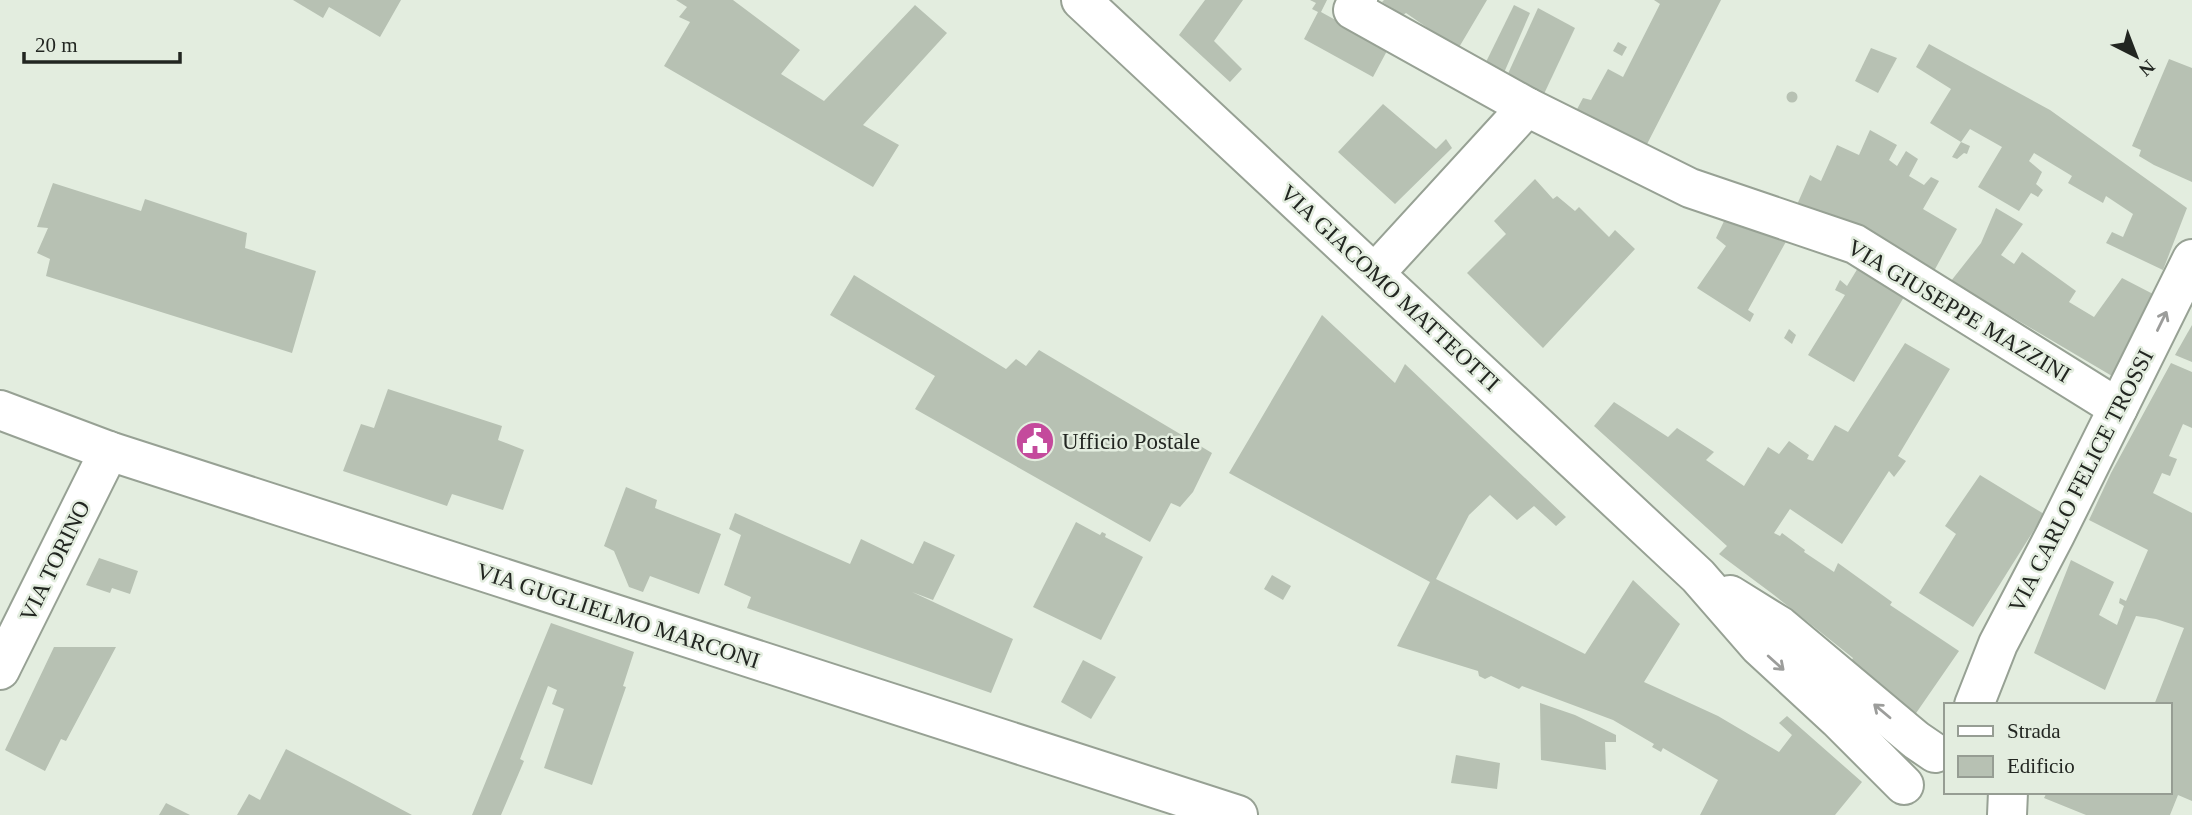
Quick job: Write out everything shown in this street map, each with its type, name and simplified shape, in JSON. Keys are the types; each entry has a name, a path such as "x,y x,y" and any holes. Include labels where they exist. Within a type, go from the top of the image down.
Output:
{"street":[{"name":"VIA GIACOMO MATTEOTTI","path":"1081,0 1698,576 1759,646 1838,719 1903,800"},
{"name":"VIA GIUSEPPE MAZZINI","path":"1358,0 1353,10 1527,107 1690,188 1855,244 2119,408"},
{"path":"1375,272 1527,107"},
{"name":"VIA CARLO FELICE TROSSI","path":"1975,703 1998,644 2192,259"},
{"name":"VIA GUGLIELMO MARCONI","path":"0,410 109,451 1238,815"},
{"name":"VIA TORINO","path":"0,670 109,451"},
{"name":"VIA GIACOMO MATTEOTTI","path":"1698,576 1780,626 1916,740 1940,752"},
{"path":"1903,800 1911,771 1922,761 1940,752"}],"building":[{"path":"293,0 401,0 380,37 329,7 323,18"},
{"path":"676,0 733,0 800,50 781,74 824,101 915,5 947,33 863,125 899,145 873,187 664,66 690,22 679,17 687,7"},
{"path":"1205,0 1243,0 1214,41 1242,69 1230,82 1179,35"},
{"path":"1310,0 1327,0 1321,12 1388,49 1373,77 1304,39 1318,12 1312,9 1316,3"},
{"path":"1487,0 1458,49 1406,13 1403,15 1382,2"},
{"path":"1654,0 1721,0 1645,148 1575,113 1583,98 1591,100 1608,69 1623,77 1660,4"},
{"path":"1514,5 1530,13 1503,75 1485,64"},
{"path":"1538,8 1575,28 1543,96 1506,78"},
{"path":"1618,42 1627,47 1622,56 1613,51"},
{"path":"1929,44 2050,110 2187,208 2163,270 2106,243 2112,232 2123,237 2133,214 2106,196 2103,203 2068,183 2072,176 2034,153 2029,161 2042,172 2036,184 2043,190 2038,197 2031,193 2019,211 1978,187 2002,147 1970,129 1961,142 1930,123 1951,89 1916,67"},
{"path":"1871,48 1897,58 1878,93 1855,81"},
{"path":"2169,59 2192,68 2192,182 2139,156 2141,150 2132,146"},
{"path":"1792,92 1796,93 1796,101 1792,102 1788,101 1787,97 1788,93"},
{"path":"1383,104 1436,149 1446,139 1452,148 1395,204 1338,152"},
{"path":"1870,130 1897,145 1889,160 1897,166 1906,151 1918,159 1909,176 1924,185 1931,177 1939,181 1923,209 1957,229 1934,271 1796,207 1810,175 1821,181 1837,145 1859,155"},
{"path":"1961,142 1970,146 1967,154 1964,153 1957,159 1952,157"},
{"path":"1535,179 1553,199 1557,196 1575,211 1579,207 1609,237 1615,230 1635,249 1543,348 1467,273 1506,234 1494,221"},
{"path":"53,183 141,211 145,199 247,233 245,248 316,271 292,353 46,276 50,259 37,253 48,228 37,227"},
{"path":"1996,208 2023,224 2001,255 2014,264 2022,252 2076,291 2069,302 2094,317 2122,278 2153,294 2112,376 1951,281 1981,243"},
{"path":"1725,219 1788,238 1748,310 1754,314 1750,322 1697,288 1726,246 1716,238"},
{"path":"1864,258 1911,285 1854,382 1808,355 1845,295 1835,290 1840,280 1847,286"},
{"path":"854,275 1006,369 1016,359 1026,366 1039,350 1212,453 1193,492 1180,507 1171,503 1150,542 915,409 935,376 830,315"},
{"path":"1322,315 1395,383 1405,364 1566,517 1556,526 1534,506 1517,520 1490,495 1469,515 1436,579 1585,654 1633,580 1680,624 1644,682 1718,716 1779,752 1792,735 1779,723 1787,716 1862,782 1835,815 1700,815 1718,780 1663,748 1661,752 1652,747 1654,744 1613,720 1522,686 1519,689 1491,676 1485,679 1479,676 1478,671 1397,646 1430,582 1229,473"},
{"path":"2192,325 2192,362 2175,355"},
{"path":"1789,329 1796,335 1792,344 1784,338"},
{"path":"1905,343 1950,369 1898,456 1906,461 1894,477 1889,471 1842,544 1790,509 1774,533 1780,536 1782,533 1834,572 1838,563 1892,602 1890,605 1959,651 1912,719 1849,665 1853,658 1719,554 1727,546 1594,426 1614,402 1668,437 1677,428 1714,452 1706,460 1744,486 1768,447 1779,454 1789,441 1809,455 1807,459 1813,461 1835,425 1848,432"},
{"path":"2171,363 2192,372 2192,428 2183,424 2169,456 2177,459 2170,476 2162,473 2153,493 2192,513 2192,801 2178,795 2170,815 2086,815 2044,798 2046,794 2171,794 2171,703 2155,703 2184,628 2136,616 2105,690 2034,653 2071,560 2114,582 2099,615 2117,625 2124,606 2119,603 2120,598 2126,601 2148,550 2089,520 2111,473"},
{"path":"388,389 502,426 498,440 524,450 503,510 452,494 447,506 343,471 361,424 374,428"},
{"path":"1980,475 2044,514 1973,627 1919,593 1956,534 1945,526"},
{"path":"626,487 657,500 655,508 721,534 699,594 650,576 643,592 629,587 614,551 604,546"},
{"path":"735,513 850,564 861,539 913,564 924,541 955,555 933,600 912,592 1013,639 991,693 747,608 751,597 724,585 741,535 729,529"},
{"path":"1076,522 1100,535 1102,532 1106,534 1105,537 1143,557 1101,640 1033,607"},
{"path":"99,558 138,571 130,594 112,588 110,593 86,585"},
{"path":"1272,575 1291,586 1283,600 1264,589"},
{"path":"551,623 634,652 623,686 626,687 592,785 544,768 564,709 552,704 557,690 548,686 520,759 524,761 501,815 472,815"},
{"path":"54,647 116,647 66,741 61,739 45,771 5,750"},
{"path":"1083,660 1116,677 1091,719 1061,702"},
{"path":"1540,703 1575,715 1616,735 1616,742 1605,742 1606,770 1541,760"},
{"path":"286,749 412,815 237,815 249,794 260,800"},
{"path":"1456,755 1500,763 1497,789 1451,783"},
{"path":"166,803 190,815 159,815"}],"place":[{"name":"Ufficio Postale","path":"1035,441"}]}
